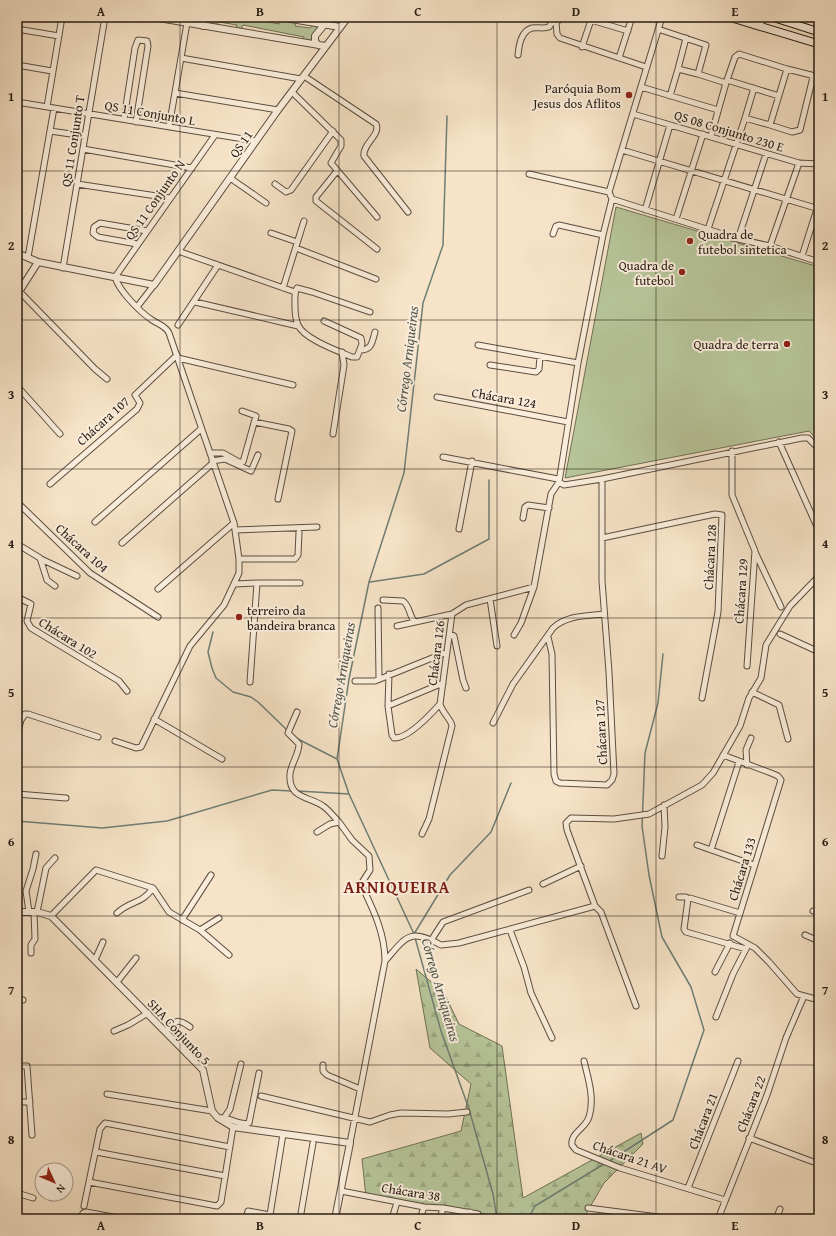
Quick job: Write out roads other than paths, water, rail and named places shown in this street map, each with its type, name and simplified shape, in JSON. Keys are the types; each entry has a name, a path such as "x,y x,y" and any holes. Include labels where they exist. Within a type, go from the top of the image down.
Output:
{"main road":[{"path":"729,17 819,44"},
{"path":"755,25 760,23 762,17"},
{"path":"771,30 770,24 773,17 819,30"}],"street":[{"path":"47,107 62,17"},
{"name":"QS 11 Conjunto T","path":"63,268 105,17"},
{"path":"157,17 326,46"},
{"path":"203,17 203,26"},
{"path":"279,17 340,28"},
{"name":"QS 11","path":"154,285 278,110 348,17"},
{"path":"541,17 553,20 562,17"},
{"path":"619,58 632,17"},
{"path":"514,635 521,623 534,587 552,492 559,480 578,363 603,235 612,199 609,192 662,17"},
{"path":"582,47 591,18 628,31"},
{"path":"553,20 559,37 582,47 646,67"},
{"path":"518,55 520,41 525,33 533,28 549,27 553,20"},
{"path":"169,127 186,23"},
{"path":"318,45 315,36 324,25"},
{"path":"17,29 59,36"},
{"path":"658,29 706,46 698,74"},
{"path":"670,96 686,38"},
{"path":"124,119 135,48 138,40 143,40 147,41 148,46 136,122"},
{"path":"711,136 735,57 739,54 816,77 800,130 792,132 745,118"},
{"path":"181,58 302,77 376,124 377,130 365,148 364,156 408,212"},
{"path":"17,65 52,71"},
{"path":"678,69 754,88 779,96"},
{"path":"770,125 787,69"},
{"path":"641,87 718,110"},
{"path":"708,229 754,88"},
{"path":"292,92 341,140 342,144 331,161 337,171 377,217"},
{"path":"175,93 278,110"},
{"path":"17,116 18,102"},
{"name":"QS 11 Conjunto L","path":"18,102 256,141"},
{"path":"28,257 54,108"},
{"name":"QS 08 Conjunto 230 E","path":"633,114 711,136 766,154 800,163 819,164"},
{"path":"645,210 670,125"},
{"path":"50,131 85,136"},
{"path":"275,184 286,192 291,190 332,131"},
{"path":"676,219 703,134"},
{"name":"QS 11 Conjunto N","path":"115,278 137,244 215,135"},
{"path":"83,149 192,168"},
{"path":"622,150 818,209 802,256"},
{"path":"738,239 766,154"},
{"path":"770,246 800,163"},
{"path":"337,171 316,197 316,201 377,249"},
{"path":"529,174 609,192"},
{"path":"230,178 266,203"},
{"path":"77,184 170,198"},
{"path":"612,199 738,239 770,246 819,262"},
{"path":"283,288 304,221"},
{"path":"137,244 98,237 93,233 94,227 100,222 146,232"},
{"path":"553,234 556,226 559,225 603,235"},
{"path":"271,234 297,242"},
{"path":"296,248 376,280"},
{"path":"178,251 295,292"},
{"path":"17,253 38,262 63,268 154,285 137,307"},
{"path":"38,262 18,293 107,379"},
{"path":"178,325 195,302 218,265"},
{"path":"115,278 137,307 167,329 234,523 239,559 239,573 235,584 224,605 190,646 140,748 115,741"},
{"path":"298,326 295,292 299,287 370,312"},
{"path":"195,302 298,326 307,335 356,357 360,350 362,341 360,337 324,321"},
{"path":"360,350 366,350 370,347 375,332"},
{"path":"478,345 578,363"},
{"path":"333,434 344,365 342,352"},
{"path":"490,365 536,372 539,369 540,356"},
{"path":"177,357 293,385"},
{"name":"Chácara 107","path":"50,484 137,409 140,403 135,395 177,357"},
{"path":"17,386 60,434"},
{"name":"Chácara 124","path":"437,397 568,422"},
{"path":"210,453 223,453 238,462 243,462 254,422 254,414 242,411"},
{"path":"254,422 289,429 292,432 278,499"},
{"path":"95,522 201,429"},
{"path":"444,457 472,461 559,480 564,485 602,479 732,451 806,438 819,449"},
{"path":"779,442 819,531"},
{"name":"Chácara 129","path":"732,451 732,495 755,551 747,666"},
{"path":"122,543 213,462 225,459 251,471 258,455"},
{"path":"460,530 472,461"},
{"name":"Chácara 127","path":"548,637 552,654 552,718 555,779 560,783 606,785 612,780 614,774 609,672 604,614 602,479"},
{"name":"Chácara 104","path":"17,502 95,577 158,617"},
{"path":"523,518 526,506 549,508"},
{"name":"Chácara 128","path":"602,538 715,514 722,515 723,520 718,612 702,698"},
{"path":"158,589 234,523"},
{"path":"235,530 317,527"},
{"path":"239,559 295,559 298,555 299,532"},
{"path":"17,546 22,547 40,558 77,576"},
{"path":"755,551 781,607"},
{"path":"40,558 47,580 55,586"},
{"path":"636,1006 601,912 595,906 567,830 567,821 572,818 595,819 649,814 702,785 713,773 740,726 752,692 762,675 766,645 790,606 819,576"},
{"path":"250,682 257,583"},
{"path":"235,584 300,583"},
{"name":"Chácara 126","path":"422,834 429,819 452,726 451,722 442,712 440,704 452,614 466,605 534,587"},
{"name":"Chácara 102","path":"17,597 31,604 27,621 31,628 119,681 127,691"},
{"path":"490,599 497,646"},
{"path":"383,600 403,601 408,605 410,615 414,621"},
{"path":"378,608 379,678"},
{"path":"397,626 414,621 452,614"},
{"path":"493,723 513,684 558,623 569,618 604,614"},
{"path":"450,634 454,636 466,688"},
{"path":"780,634 819,652"},
{"path":"355,682 368,682 447,652"},
{"path":"389,674 388,706 392,735 395,739 418,725 440,704"},
{"path":"388,706 443,684"},
{"path":"752,692 779,705 788,739"},
{"path":"297,712 288,733 299,744 292,764 290,776 292,786 297,794 324,807 339,822 352,840 370,856 370,870 361,884 377,918 384,945 386,961 335,1219"},
{"path":"17,735 21,720 25,714 28,714 98,736"},
{"path":"154,719 222,758"},
{"path":"747,765 746,750 751,738"},
{"name":"Chácara 133","path":"723,755 778,776 781,780 733,936 769,962 793,991 819,1000"},
{"path":"711,850 738,762"},
{"path":"17,794 66,798"},
{"path":"662,856 665,827 664,805"},
{"path":"318,832 330,824 339,822"},
{"path":"696,845 754,865"},
{"path":"32,953 31,945 35,939 33,912 26,891 36,854"},
{"path":"33,912 46,868 55,858"},
{"path":"543,884 581,866"},
{"path":"51,916 96,870 153,888 169,912 200,930 229,955"},
{"path":"182,920 211,875"},
{"path":"117,913 129,904 139,902 145,898 153,888"},
{"path":"432,939 443,922 529,890"},
{"path":"679,897 686,897 688,899 684,929 686,932 747,946 733,974 716,1017"},
{"path":"690,898 740,913"},
{"path":"386,961 406,938 412,935 432,939 441,945 459,943 595,906"},
{"name":"SHA Conjunto 5","path":"17,912 33,912 51,916 166,1031 203,1070 212,1112"},
{"path":"200,930 219,918"},
{"path":"510,930 524,967 531,993 552,1038"},
{"path":"805,935 819,941"},
{"path":"95,960 103,942"},
{"path":"715,972 730,943"},
{"path":"117,982 136,958"},
{"name":"Chácara 22","path":"718,1219 786,1038 804,996"},
{"path":"17,1000 23,1000"},
{"path":"114,1031 128,1025 148,1013"},
{"path":"166,1031 176,1021 180,1021 190,1027"},
{"name":"Chácara 21 AV","path":"584,1061 589,1083 591,1108 586,1123 573,1138 572,1145 576,1150 620,1168 725,1200"},
{"name":"Chácara 21","path":"688,1188 738,1061"},
{"path":"221,1118 230,1109 241,1064"},
{"path":"323,1065 323,1071 327,1075 360,1089"},
{"path":"17,1066 26,1066 32,1135"},
{"path":"221,1118 240,1124 249,1123 259,1073"},
{"path":"107,1094 212,1112 233,1127 350,1143"},
{"path":"261,1096 370,1122 401,1113 448,1114 467,1112"},
{"path":"17,1102 30,1102"},
{"path":"84,1206 100,1129 104,1123 230,1147"},
{"path":"90,1182 217,1206 221,1202 233,1127"},
{"path":"246,1219 248,1211 270,1215 283,1134"},
{"path":"749,1138 819,1164"},
{"path":"300,1219 313,1143"},
{"path":"96,1152 225,1176"},
{"name":"Chácara 38","path":"341,1191 424,1207 443,1208 478,1214"},
{"path":"17,1193 33,1198"},
{"path":"392,1219 397,1202"},
{"path":"420,1219 424,1207"},
{"path":"440,1219 443,1208"},
{"path":"588,1208 674,1219"},
{"path":"776,1219 780,1209"},
{"path":"81,1219 83,1213 86,1212 124,1219"},
{"path":"468,1219 470,1212"}],"waterway":[{"name":"Córrego Arniqueiras","path":"447,116 443,245 423,303 404,473 369,582 349,679 337,759 349,794 414,934 441,1031 469,1109 493,1194 497,1219"},
{"path":"370,582 424,574 489,539 489,480"},
{"path":"213,632 208,652 216,678 233,692 251,697 258,702 287,730"},
{"path":"608,1162 673,1120 704,1030 691,987 662,937 649,875 642,826 645,753 658,703 663,654"},
{"path":"294,737 337,759"},
{"path":"414,934 450,875 491,832 511,783"},
{"path":"17,821 102,828 167,821 272,790 292,791"},
{"path":"298,791 349,794"},
{"path":"528,1219 535,1206 604,1164"}],"place":[{"name":"Paróquia Bom Jesus dos Aflitos","path":"629,95"},
{"name":"Quadra de futebol sintetica","path":"690,241"},
{"name":"Quadra de futebol","path":"682,272"},
{"name":"Quadra de terra","path":"787,344"},
{"name":"terreiro da bandeira branca","path":"239,617"}],"district":[{"name":"ARNIQUEIRA","path":"397,886"}]}
